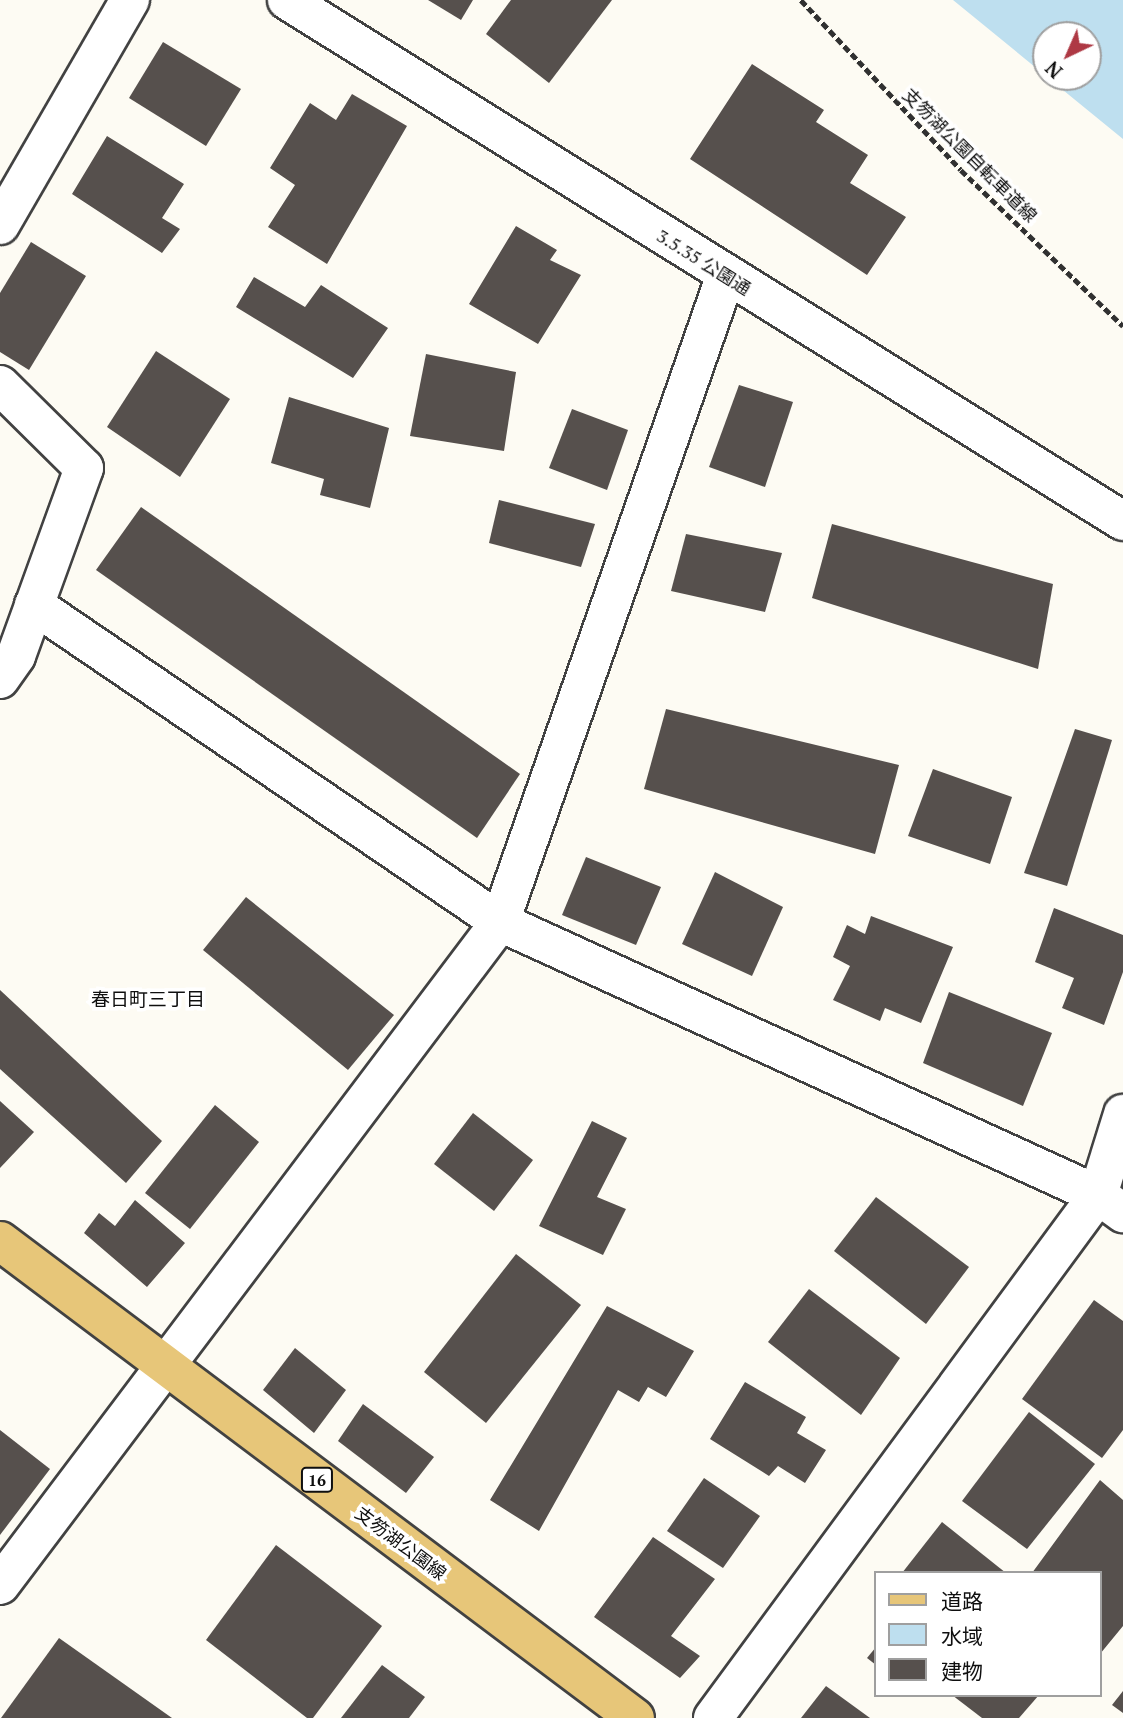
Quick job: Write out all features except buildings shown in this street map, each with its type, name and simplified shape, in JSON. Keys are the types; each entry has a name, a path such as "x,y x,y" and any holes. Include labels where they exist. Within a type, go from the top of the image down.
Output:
{"main road":[{"name":"支笏湖公園線","path":"0,1241 635,1718"}],"street":[{"path":"0,225 130,0"},
{"name":"3.5.35 公園通","path":"287,0 1123,521"},
{"path":"0,1586 500,922 726,275"},
{"path":"0,384 84,468 16,656 0,679"},
{"path":"34,605 500,922 1111,1204"},
{"path":"713,1718 1111,1204 1123,1114"}],"path":[{"name":"支笏湖公園自転車道線","path":"801,0 961,170 1123,326"}],"water":[{"path":"953,0 1123,0 1123,139 1064,91 1102,91 1102,21 1032,21 1032,65"}],"district":[{"name":"春日町三丁目","path":"148,999"}]}
